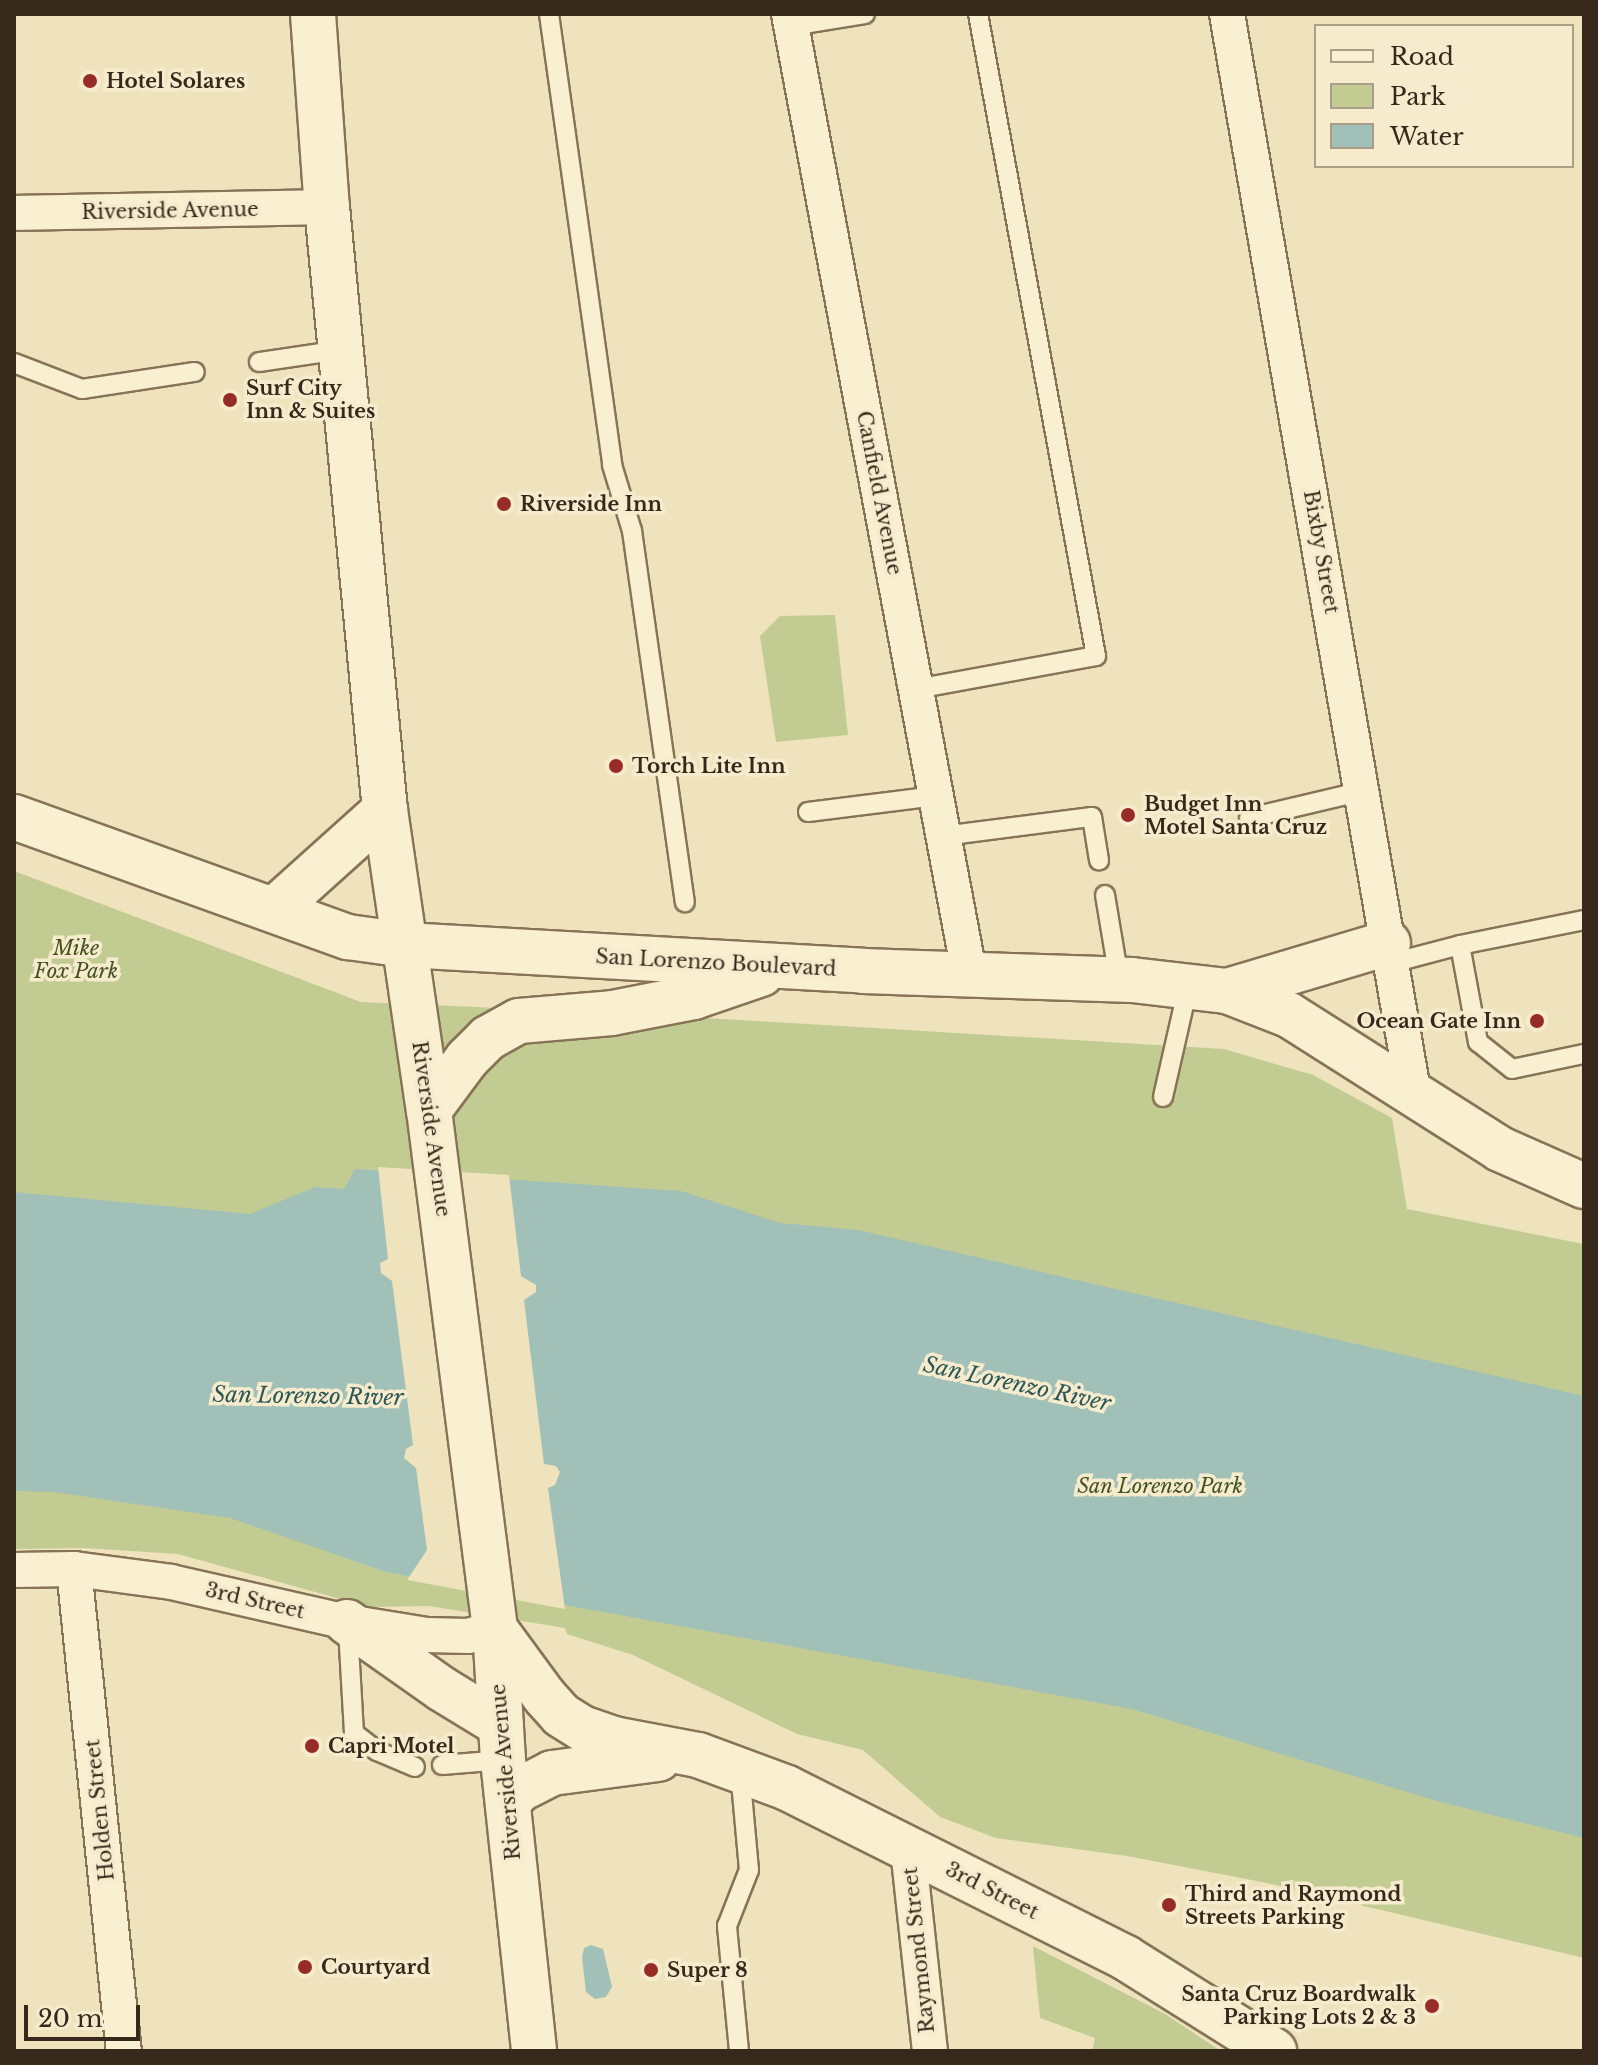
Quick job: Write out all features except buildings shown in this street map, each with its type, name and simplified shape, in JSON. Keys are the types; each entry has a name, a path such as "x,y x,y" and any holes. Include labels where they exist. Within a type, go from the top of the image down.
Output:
{"street":[{"name":"Riverside Avenue","path":"313,14 327,207 385,810 429,1116 494,1621 502,1742 534,2051"},
{"name":"Bixby Street","path":"1227,14 1413,1091"},
{"name":"Canfield Avenue","path":"790,20 969,972"},
{"name":"Riverside Avenue","path":"14,213 327,207"},
{"path":"275,909 385,810"},
{"name":"San Lorenzo Boulevard","path":"14,817 348,937 405,945 783,967 1119,980 1208,988 1289,1015 1500,1149 1584,1186"},
{"path":"1208,988 1390,953"},
{"path":"429,1116 467,1059 488,1038 519,1021 612,1013 694,997 783,967"},
{"name":"3rd Street","path":"14,1570 74,1569 171,1582 347,1622 438,1636 468,1636 494,1621 545,1697 561,1715 582,1728 614,1739 698,1755 787,1788 1126,1958 1274,2051"},
{"name":"Holden Street","path":"74,1569 124,2051"},
{"path":"347,1622 442,1689 502,1742"},
{"path":"508,1803 519,1790 552,1773 698,1755"},
{"name":"Raymond Street","path":"908,1849 930,2051"}],"lane":[{"path":"549,14 612,465 632,531 685,902"},
{"path":"790,20 865,14"},
{"path":"916,689 1096,656 978,14"},
{"path":"259,362 341,350"},
{"path":"14,363 82,389 195,372"},
{"path":"1249,818 1363,791"},
{"path":"808,812 936,796"},
{"path":"943,836 1092,817 1099,860"},
{"path":"1105,895 1119,980"},
{"path":"1390,953 1460,945 1584,920"},
{"path":"1460,945 1478,1042 1512,1069 1583,1054"},
{"path":"1163,1097 1208,988"},
{"path":"347,1622 354,1733 377,1751 415,1767"},
{"path":"442,1765 502,1742"},
{"path":"739,2051 727,1926 749,1870 740,1769"}],"green space":[{"path":"835,615 848,735 776,742 760,636 780,616"},
{"name":"San Lorenzo Park","path":"14,871 361,1002 639,1014 1224,1049 1313,1075 1392,1118 1407,1209 1584,1244 1584,1958 1267,1883 1127,1856 996,1838 940,1817 863,1750 797,1734 633,1655 567,1634 565,1628 429,1606 369,1607 178,1554 84,1548 14,1549"},
{"path":"1033,1946 1165,2014 1221,2051 1092,2051 1095,2038 1040,2018"}],"water":[{"name":"San Lorenzo River","path":"355,1169 681,1191 780,1223 858,1230 1584,1396 1584,1838 1437,1801 1132,1709 386,1572 230,1518 54,1492 14,1491 14,1192 250,1214 315,1187 344,1189"},
{"path":"591,1945 603,1949 612,1987 606,1997 595,1999 586,1992 582,1957 584,1948"}],"pier":[{"path":"378,1167 509,1175 521,1276 536,1285 536,1292 524,1300 544,1464 556,1466 560,1472 555,1485 548,1488 565,1609 407,1580 427,1550 416,1468 404,1458 406,1449 413,1445 392,1281 381,1273 380,1263 388,1259"}],"place":[{"name":"Hotel Solares","path":"90,81"},
{"name":"Surf City Inn & Suites","path":"230,400"},
{"name":"Riverside Inn","path":"504,504"},
{"name":"Torch Lite Inn","path":"616,766"},
{"name":"Budget Inn Motel Santa Cruz","path":"1128,815"},
{"name":"Ocean Gate Inn","path":"1537,1021"},
{"name":"Capri Motel","path":"312,1746"},
{"name":"Third and Raymond Streets Parking","path":"1169,1905"},
{"name":"Courtyard","path":"305,1967"},
{"name":"Super 8","path":"651,1970"},
{"name":"Santa Cruz Boardwalk Parking Lots 2 & 3","path":"1432,2006"}],"park label":[{"name":"Mike Fox Park","path":"76,960"}]}
